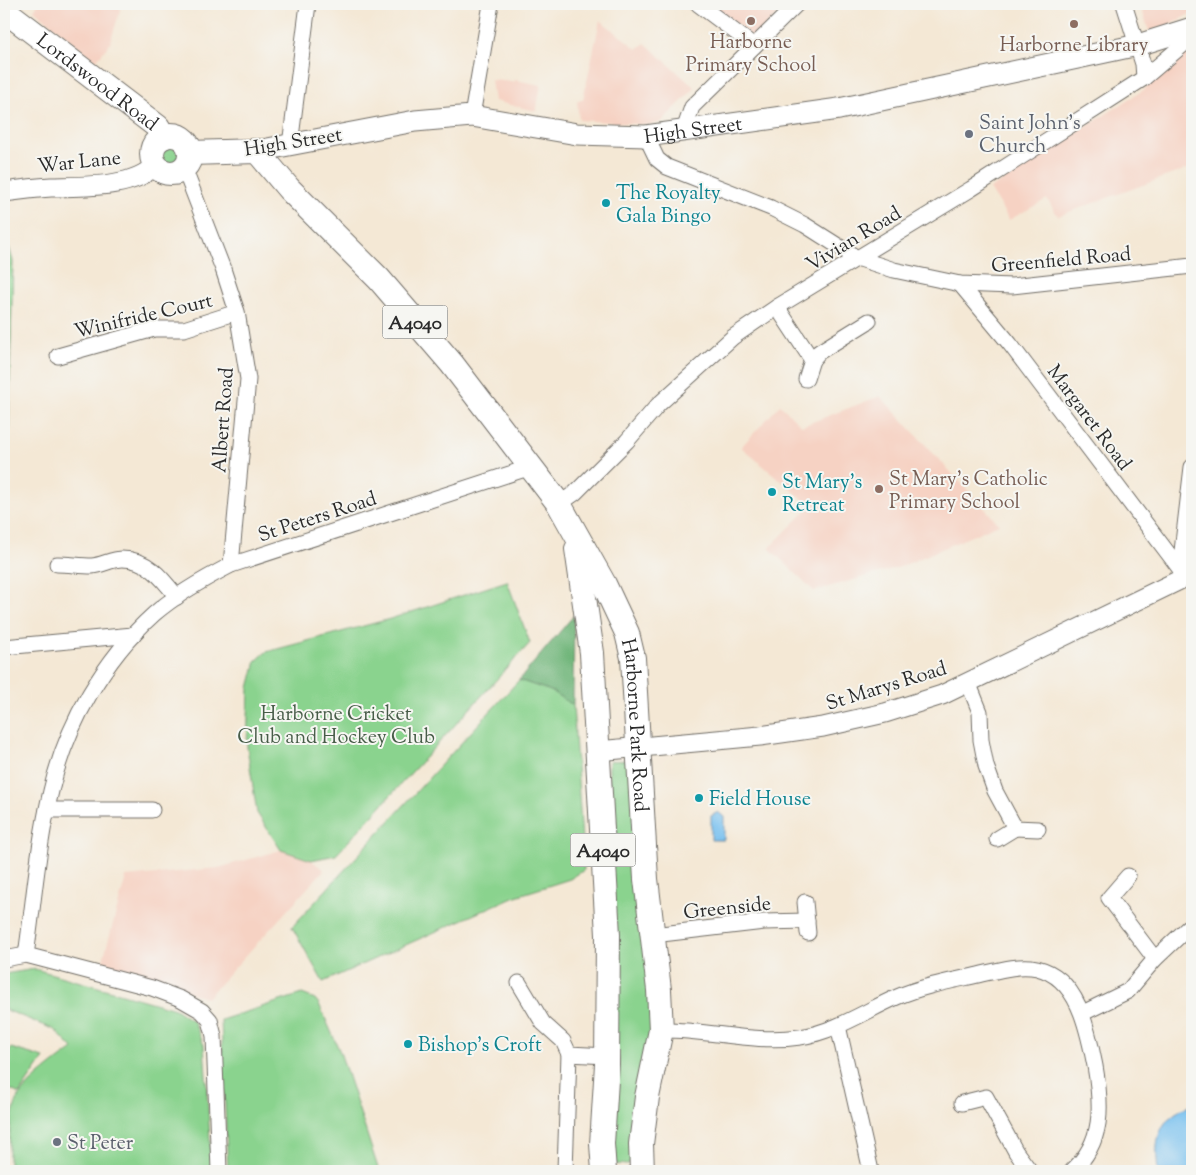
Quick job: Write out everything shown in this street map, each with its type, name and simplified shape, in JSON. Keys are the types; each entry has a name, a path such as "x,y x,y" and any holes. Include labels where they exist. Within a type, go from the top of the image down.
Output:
{"main road":[{"name":"Lordswood Road","path":"11,10 158,127 163,137"},
{"name":"High Street","path":"187,160 257,151 415,121 472,116 578,134 646,136 839,109 1138,45 1192,28"},
{"path":"175,136 181,138 188,147 187,160 169,173 155,165 153,149 163,137 175,136"},
{"name":"Harborne Park Road","path":"257,151 289,189 379,279 452,364 559,504 604,584 627,632 633,658 646,879 661,1030 647,1096 641,1144 642,1171"},
{"name":"Harborne Park Road","path":"573,530 592,653 608,935 602,1144 604,1171"}],"street":[{"path":"290,145 308,4"},
{"path":"472,116 492,4"},
{"path":"698,4 754,46"},
{"path":"684,130 692,108 797,4"},
{"path":"1124,4 1138,45 1143,64 1144,78"},
{"name":"Vivian Road","path":"559,504 575,493 627,441 658,405 733,338 777,307 971,189 1144,78 1192,37"},
{"name":"Greenfield Road","path":"646,136 657,159 667,167 772,208 805,224 857,258 894,270 960,284 1012,286 1192,266"},
{"name":"Albert Road","path":"187,160 237,312 248,379 231,565"},
{"name":"War Lane","path":"4,192 95,186 141,175 148,172 155,165"},
{"name":"Margaret Road","path":"960,284 1010,344 1186,573"},
{"path":"777,307 812,360"},
{"name":"Winifride Court","path":"58,356 154,329 184,329 237,312"},
{"path":"806,379 812,360 819,352 869,321"},
{"name":"St Peters Road","path":"26,956 47,810 57,769 70,733 104,670 153,615 177,596 231,565 531,467"},
{"path":"1186,573 1192,467"},
{"path":"57,564 91,566 121,559 137,562 150,567 160,575 177,596"},
{"name":"St Marys Road","path":"598,751 823,727 895,710 942,695 1186,573"},
{"path":"4,647 134,636"},
{"path":"968,682 980,712 981,740 986,766 995,791 1015,828"},
{"path":"47,810 152,810"},
{"path":"996,839 1015,828 1038,829"},
{"path":"1128,876 1109,898 1155,959"},
{"name":"Greenside","path":"652,935 764,922 807,927 805,902"},
{"path":"1083,1013 1128,991 1155,959 1192,924"},
{"path":"4,959 26,956 152,988 181,999 202,1012 210,1020 214,1036 219,1171"},
{"path":"661,1030 756,1039 801,1037 838,1026 898,996 939,983 1010,968 1036,968 1051,973 1067,988 1083,1013 1095,1069 1100,1114 1092,1146 1086,1159 1072,1171"},
{"path":"519,983 543,1023 563,1041 569,1054 565,1170"},
{"path":"838,1026 871,1171"},
{"path":"569,1054 606,1056"},
{"path":"962,1103 986,1097 1016,1152 1030,1171"},
{"path":"633,1171 642,1171"}],"shaded area":[{"path":"38,4 122,4 110,43 96,61 34,10"},
{"name":"Harborne Primary School","path":"711,4 787,4 754,38"},
{"path":"1140,4 1192,4 1192,13 1167,26 1149,31"},
{"path":"600,20 637,49 645,43 695,88 661,122 650,125 579,120 577,100 583,100"},
{"path":"1192,49 1192,167 1058,216 1047,199 1009,220 990,189 1145,89 1151,81"},
{"path":"491,80 514,82 515,80 541,85 536,111 494,101"},
{"name":"St Mary's Catholic Primary School","path":"880,396 999,524 900,567 814,591 769,548 811,506 741,447 780,405 802,426"},
{"path":"281,850 311,860 324,870 207,998 153,980 101,967 126,877 218,868"}],"green space":[{"path":"171,144 178,147 181,154 178,161 171,164 164,161 161,154 164,147"},
{"path":"4,230 13,261 7,506 4,506"},
{"name":"Harborne Cricket Club and Hockey Club","path":"507,581 530,643 336,855 311,860 281,850 257,813 247,747 249,688 256,661 266,652 390,619"},
{"path":"574,615 573,705 551,691 519,680"},
{"path":"519,680 551,691 573,705 584,870 570,879 513,897 323,982 292,927"},
{"path":"633,760 656,1024 637,1158 627,1165 616,1164 609,1156 609,761"},
{"path":"35,969 175,1009 194,1022 204,1045 212,1171 9,1171 9,1143 12,1116 18,1098 35,1079 73,1049 55,1030 4,1009 4,974"},
{"path":"302,994 315,999 319,1004 340,1052 379,1171 228,1171 221,1020"},
{"path":"11,1048 44,1058 19,1094 4,1086 4,1056"}],"water":[{"path":"718,812 724,817 724,840 711,840 711,816"},
{"path":"1192,1104 1192,1171 1158,1171 1157,1148 1161,1130 1172,1116"}],"place":[{"name":"Harborne Primary School","path":"751,21"},
{"name":"Harborne Library","path":"1074,24"},
{"name":"Saint John's Church","path":"969,134"},
{"name":"The Royalty Gala Bingo","path":"606,203"},
{"name":"St Mary's Catholic Primary School","path":"879,489"},
{"name":"St Mary's Retreat","path":"772,492"},
{"name":"Field House","path":"699,798"},
{"name":"Bishop's Croft","path":"408,1044"},
{"name":"St Peter","path":"57,1142"}]}
